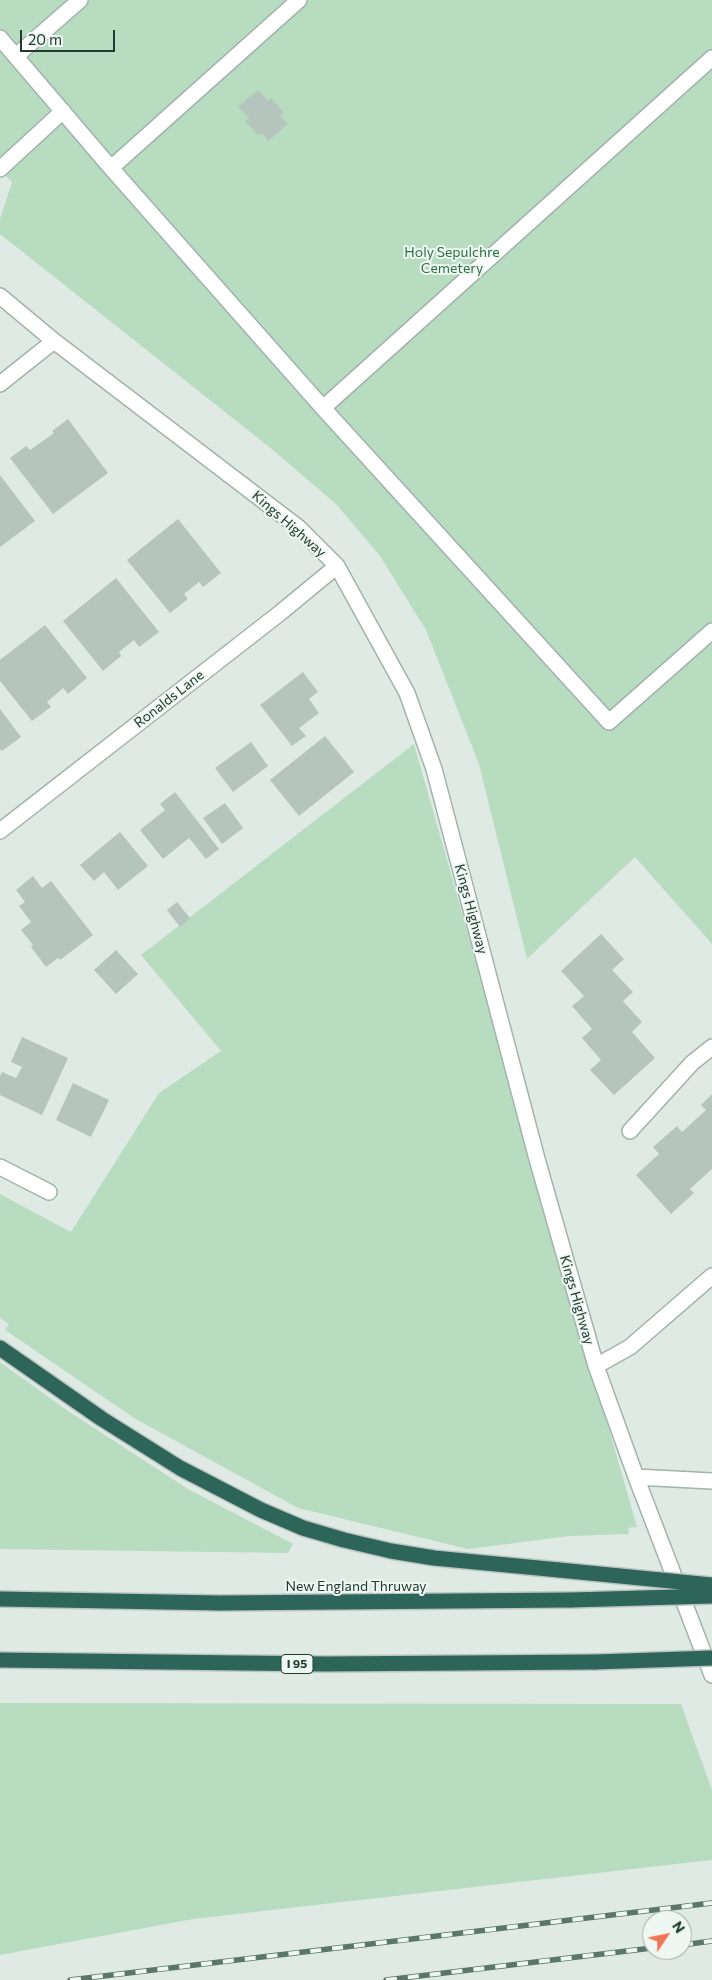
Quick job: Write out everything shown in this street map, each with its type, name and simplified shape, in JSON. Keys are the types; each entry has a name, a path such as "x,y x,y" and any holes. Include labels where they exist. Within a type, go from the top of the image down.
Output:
{"highway":[{"path":"0,1348 102,1419 180,1468 261,1510 303,1528 391,1551 442,1559 712,1585"},
{"name":"New England Thruway","path":"0,1598 239,1603 571,1600 712,1596"},
{"name":"I 95","path":"0,1660 325,1664 595,1662 712,1658"}],"street":[{"path":"16,56 80,0"},
{"path":"111,168 299,0"},
{"path":"0,38 111,168 323,408 609,722 712,631"},
{"path":"323,408 712,58"},
{"path":"0,170 63,112"},
{"name":"Kings Highway","path":"0,296 54,341 299,528 337,566 407,693 434,768 537,1159 596,1366 636,1477 712,1675"},
{"path":"0,384 54,341"},
{"name":"Ronalds Lane","path":"0,831 280,613 337,566"},
{"path":"630,1131 692,1063 712,1047"},
{"path":"0,1168 49,1192"},
{"path":"596,1366 630,1347 712,1276"},
{"path":"636,1477 712,1481"}],"green space":[{"name":"Holy Sepulchre Cemetery","path":"0,0 712,0 712,944 635,857 527,959 479,764 426,630 380,556 337,505 273,450 0,234 0,219 12,182 0,170"},
{"path":"414,744 637,1527 628,1528 629,1534 570,1536 468,1549 298,1508 134,1418 5,1330 9,1324 0,1318 0,1194 71,1232 159,1093 221,1051 141,955"},
{"path":"0,1362 68,1411 188,1489 293,1544 288,1553 0,1549"},
{"path":"0,1703 681,1704 712,1790 712,1860 193,1919 0,1955"}],"building":[{"path":"258,90 268,101 271,98 284,113 280,116 288,124 268,141 262,133 258,135 245,121 249,118 238,107"},
{"path":"68,419 108,473 53,514 10,458 26,446 30,450 54,433 52,431"},
{"path":"0,475 35,521 0,547"},
{"path":"178,519 221,573 203,587 199,582 184,594 188,599 170,613 127,560"},
{"path":"116,578 159,632 139,647 134,640 119,652 121,656 103,671 63,621"},
{"path":"45,625 87,678 68,694 63,688 47,702 51,707 32,721 0,681 0,660"},
{"path":"303,672 318,692 309,699 319,713 299,728 306,736 292,746 260,705"},
{"path":"0,709 21,737 2,751 0,749"},
{"path":"325,736 354,772 299,816 270,780"},
{"path":"251,742 268,766 233,792 215,768"},
{"path":"175,792 219,849 206,859 189,838 163,859 140,830 165,810 160,804"},
{"path":"225,803 243,828 222,844 203,818"},
{"path":"120,832 148,866 118,890 104,872 94,881 80,865"},
{"path":"33,876 42,888 51,881 93,935 60,960 58,958 46,967 31,947 33,945 21,930 31,922 19,906 25,902 16,890"},
{"path":"177,902 190,918 180,927 167,910"},
{"path":"601,934 624,959 612,970 633,992 623,1001 642,1022 632,1032 655,1058 614,1095 590,1070 601,1060 582,1038 592,1029 572,1006 584,996 561,971"},
{"path":"116,950 138,974 116,994 94,970"},
{"path":"22,1037 68,1058 42,1115 0,1095 0,1076 2,1072 16,1078 22,1067 11,1062"},
{"path":"73,1083 109,1100 91,1137 56,1120"},
{"path":"712,1094 712,1169 690,1189 694,1193 671,1214 636,1175 659,1154 653,1147 677,1126 682,1132 706,1110 701,1105"}],"railway":[{"path":"70,1980 712,1903"},
{"path":"692,1944 712,1941"},
{"path":"386,1980 642,1949"}]}
